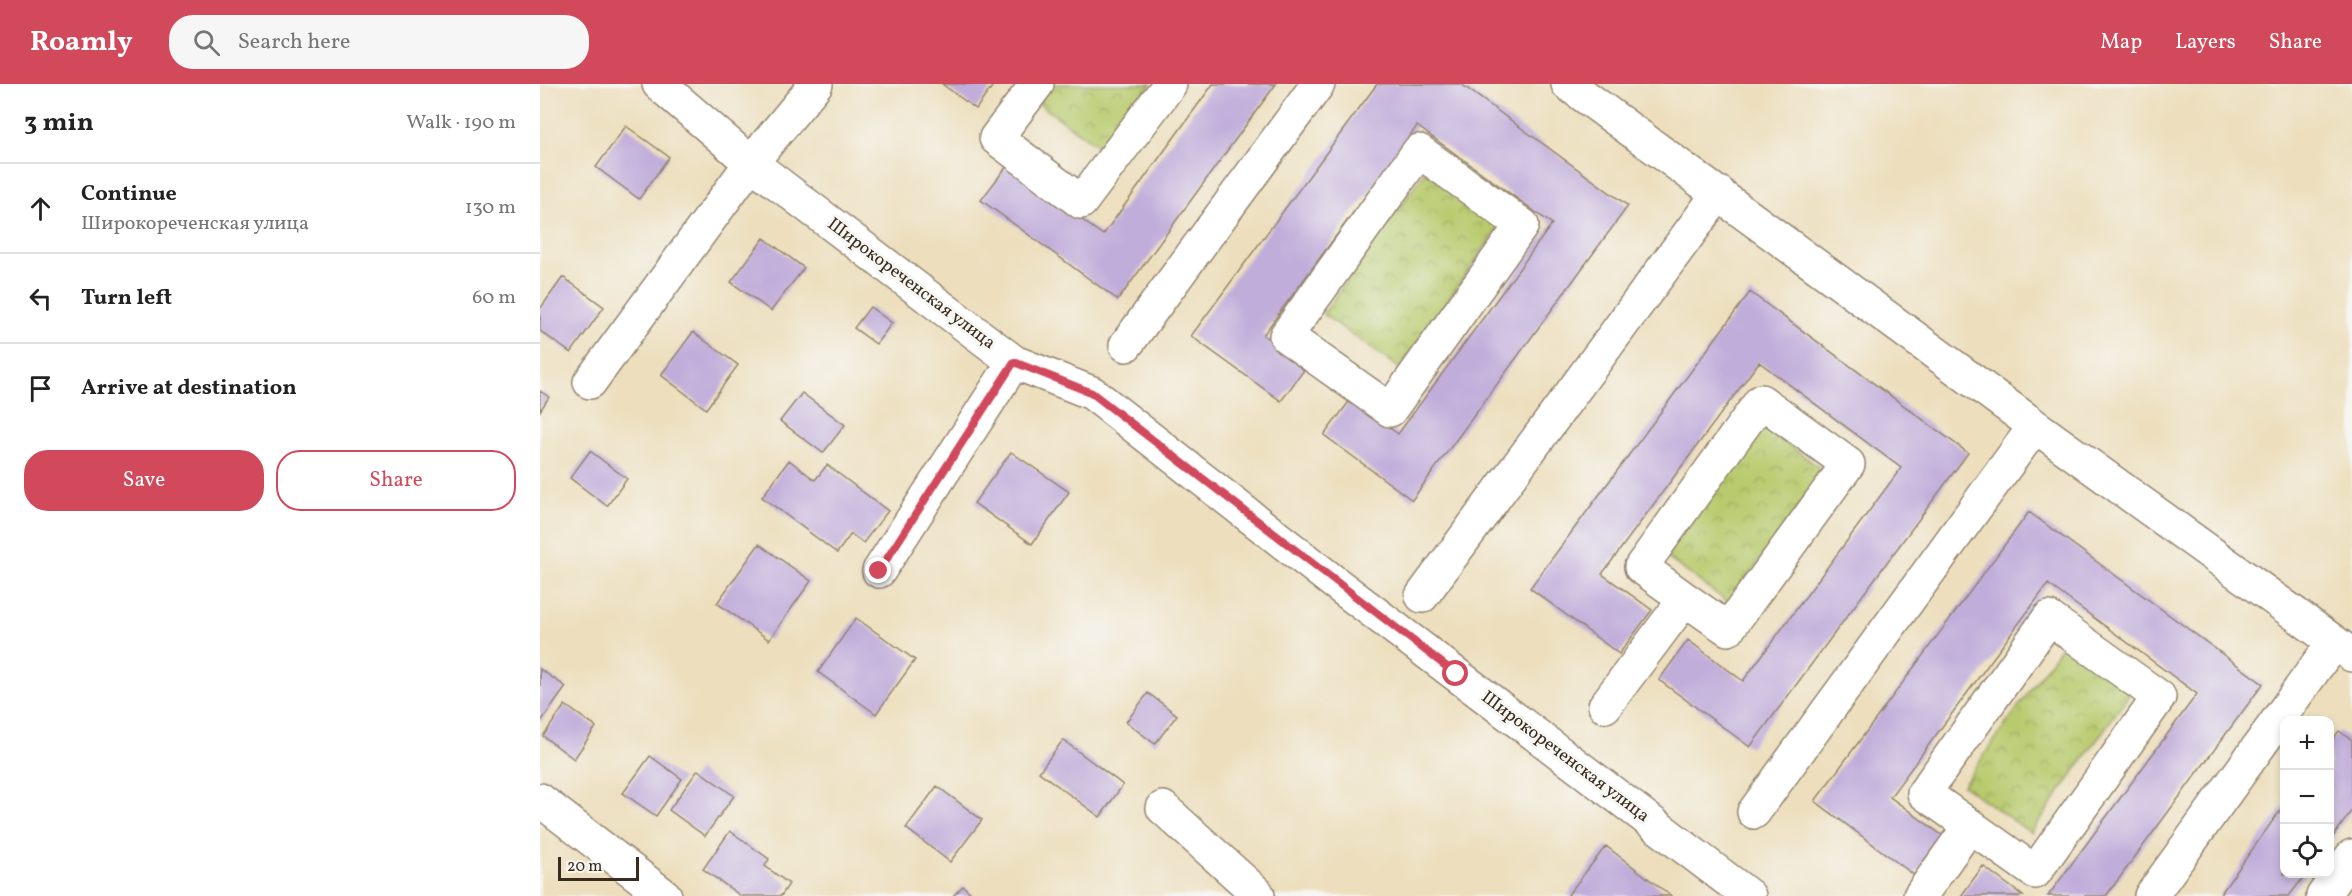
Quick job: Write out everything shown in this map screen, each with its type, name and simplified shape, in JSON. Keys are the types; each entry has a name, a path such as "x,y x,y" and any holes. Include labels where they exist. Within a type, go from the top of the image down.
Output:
{"street":[{"name":"Широкореченская улица","path":"659,84 751,163 1014,362 1092,393 1330,579 1749,896"},
{"path":"590,382 751,163 816,84"},
{"path":"1037,84 996,138 1081,202 1170,84"},
{"path":"1126,345 1318,84"},
{"path":"1568,84 2343,649 2151,896"},
{"path":"1419,150 1522,225 1390,410 1286,336 1419,150"},
{"path":"1422,596 1719,193"},
{"path":"879,571 1014,362"},
{"path":"1761,401 1848,464 1728,629 1685,598 1641,567 1761,401"},
{"path":"1754,813 2035,426"},
{"path":"1605,706 1685,598"},
{"path":"2049,618 2159,697 2035,872 1969,827 1924,794 2049,618"},
{"path":"540,800 665,896"},
{"path":"1163,808 1258,896"},
{"path":"1920,896 1969,827"},
{"path":"2323,896 2352,856"}],"green space":[{"path":"1052,84 1151,84 1103,150 1038,103"},
{"path":"1425,172 1500,226 1399,368 1323,314"},
{"path":"1760,424 1824,471 1729,603 1665,556"},
{"path":"2065,641 2133,689 2031,833 1963,785"}],"building":[{"path":"942,84 994,84 976,109"},
{"path":"1213,84 1276,84 1118,300 981,200 1007,166 1103,235"},
{"path":"1377,84 1461,84 1628,206 1412,500 1324,435 1351,399 1398,434 1552,224 1417,126 1263,335 1307,366 1281,401 1191,336"},
{"path":"626,126 669,157 639,199 596,167"},
{"path":"764,238 804,268 771,311 731,282"},
{"path":"563,277 604,307 571,353 540,331 540,309"},
{"path":"1750,292 1968,453 1750,747 1659,680 1688,640 1743,681 1901,468 1759,362 1602,574 1652,610 1619,654 1530,588"},
{"path":"870,307 892,323 876,344 854,328"},
{"path":"693,332 738,365 706,409 661,375"},
{"path":"540,391 549,397 540,411"},
{"path":"802,393 845,425 823,453 780,421"},
{"path":"590,451 627,479 607,506 570,478"},
{"path":"1011,452 1069,492 1032,544 974,503"},
{"path":"789,460 815,480 827,465 888,511 863,543 851,534 837,553 762,497"},
{"path":"2029,512 2263,684 2106,896 2048,896 2197,694 2048,584 1890,797 1943,836 1914,875 1815,801"},
{"path":"759,544 811,581 769,640 717,603"},
{"path":"856,618 915,660 876,714 818,672"},
{"path":"540,669 566,687 540,723"},
{"path":"1148,693 1177,715 1155,744 1126,722"},
{"path":"565,705 596,727 574,759 543,736"},
{"path":"2339,731 2352,740 2352,810 2334,835 2334,770 2334,738"},
{"path":"1063,740 1123,785 1100,817 1039,772"},
{"path":"650,756 682,779 656,816 623,793"},
{"path":"698,770 734,796 705,836 669,810"},
{"path":"937,786 982,820 950,862 906,828"},
{"path":"2280,811 2280,878 2303,878 2289,896 2219,896"},
{"path":"730,831 769,859 765,866 789,884 781,896 741,896 703,869"},
{"path":"1606,846 1671,896 1567,896"},
{"path":"1983,866 2023,896 1961,896"},
{"path":"963,886 974,896 953,896"}],"route":[{"path":"879,571 1014,362 1092,393 1456,674"}]}
